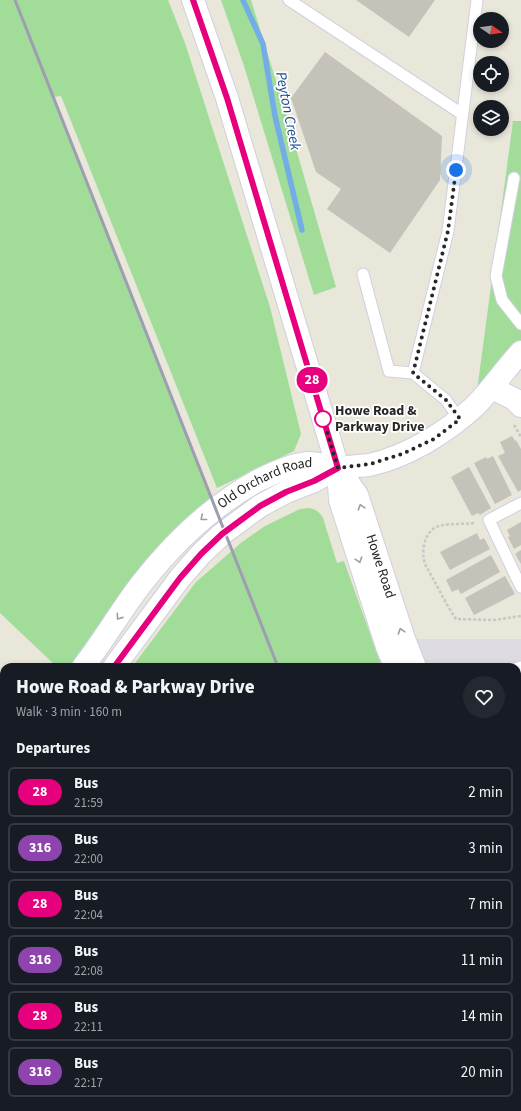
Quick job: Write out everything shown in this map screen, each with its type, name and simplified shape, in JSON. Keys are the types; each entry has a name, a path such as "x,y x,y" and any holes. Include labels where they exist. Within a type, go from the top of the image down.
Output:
{"street":[{"name":"Howe Road","path":"193,0 229,105 338,468 340,500 387,647 394,663"},
{"path":"338,468 370,464 402,454 434,439 475,406 492,388 521,352"},
{"path":"492,388 514,399 521,406"},
{"name":"Old Orchard Road","path":"86,663 142,583 193,526 214,509 241,490 271,474 296,465 310,463 338,468"},
{"name":"Howe Road","path":"338,468 357,495 404,639 414,663"},
{"name":"Old Orchard Road","path":"117,663 180,578 201,554 222,534 260,506 338,468"}],"lane":[{"path":"289,0 462,114"},
{"path":"413,373 448,231 477,0"},
{"path":"514,178 496,276 502,300 521,324"},
{"path":"363,274 389,371 413,373 446,400 460,419"},
{"path":"521,503 489,520 521,587"}],"path":[{"path":"489,520 468,524 444,524 433,529 426,539 423,550 424,561 448,608 456,619 495,620 521,616"}],"shaded area":[{"path":"404,639 521,639 521,663 413,663"}],"green space":[{"path":"0,0 168,0 185,43 270,307 301,434 294,451 217,488 61,96 54,97 202,472 214,509 86,663 53,663 0,613"},
{"path":"221,0 251,0 282,100 336,287 314,295 244,66"},
{"path":"513,121 521,121 521,352 475,406"},
{"path":"300,509 313,509 323,518 337,563 344,561 381,663 135,663 196,582 242,542 265,526"}],"building":[{"path":"356,0 435,0 409,37"},
{"path":"325,52 442,136 440,180 390,253 327,209 341,189 316,172 291,98"},
{"path":"512,436 521,449 521,490 518,492 498,456 505,453 500,442"},
{"path":"493,456 512,495 495,504 474,463 486,457 487,459"},
{"path":"469,467 491,508 480,515 478,513 472,516 451,477"},
{"path":"521,522 521,545 514,549 508,537 510,536 507,530"},
{"path":"477,533 480,540 484,538 490,549 450,570 440,552"},
{"path":"521,550 521,564 515,554"},
{"path":"491,555 500,572 461,594 458,589 452,592 446,580"},
{"path":"505,576 515,594 474,615 465,598"}],"waterway":[{"name":"Peyton Creek","path":"243,0 263,44 275,116 302,230"}],"railway":[{"path":"15,0 276,663"}],"bus line":[{"name":"28","path":"117,663 180,578 201,554 222,534 260,506 338,468 227,98 193,0"}],"place":[{"name":"Howe Road & Parkway Drive","path":"323,419"}],"route":[{"path":"323,419 338,468 370,464 402,454 434,439 460,419 446,400 413,373 448,231 456,170"}]}
